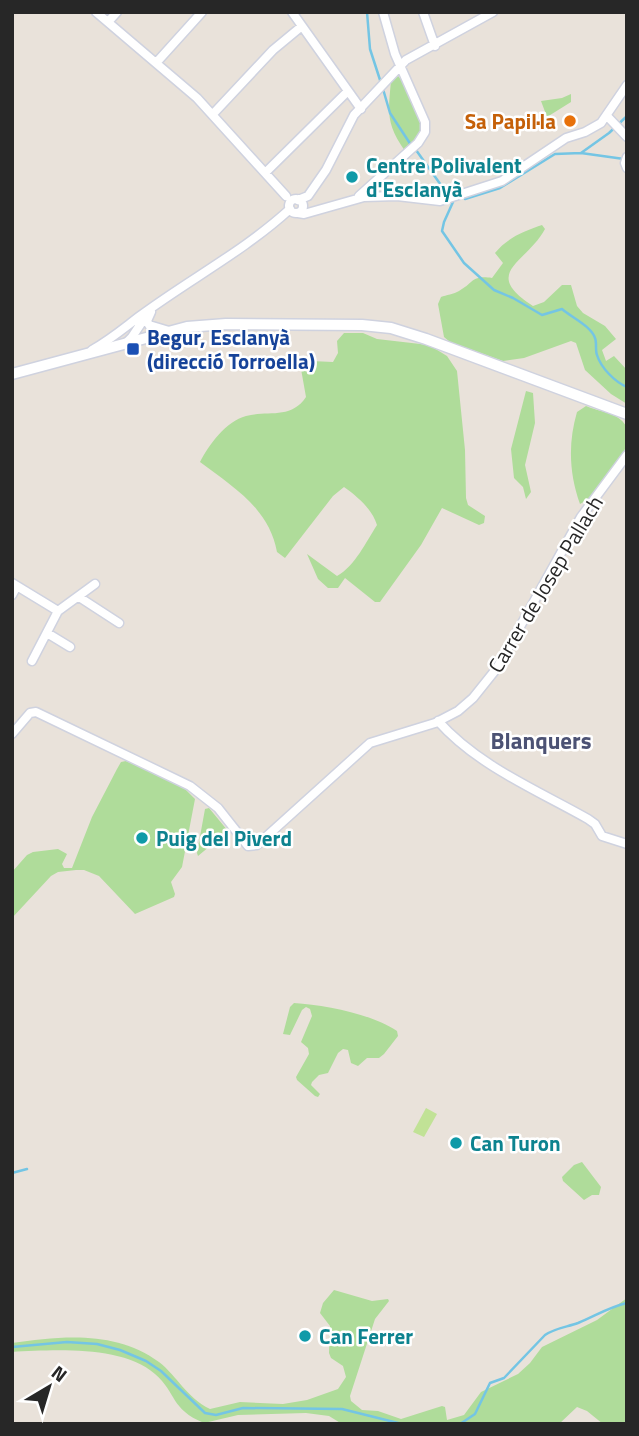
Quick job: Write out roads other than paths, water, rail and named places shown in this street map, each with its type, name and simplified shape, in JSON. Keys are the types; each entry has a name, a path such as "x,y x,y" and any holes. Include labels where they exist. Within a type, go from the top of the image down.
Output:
{"street":[{"path":"96,12 213,114 286,196 293,210 304,214 356,198 408,197 431,201 451,198 512,176 566,138 594,129 607,116 615,99 627,85"},
{"path":"108,22 117,12"},
{"path":"156,63 202,12"},
{"path":"292,12 361,109"},
{"path":"356,198 410,151 425,132 425,122 400,67 383,12"},
{"path":"423,12 435,46"},
{"path":"293,210 290,203 308,195 326,170 350,121 386,81 412,56 435,46 489,13"},
{"path":"213,114 273,50 302,26"},
{"path":"265,173 348,91"},
{"path":"607,116 627,137"},
{"path":"371,186 370,194 380,197"},
{"path":"286,196 297,200"},
{"path":"80,356 113,338 293,210"},
{"path":"152,309 147,321 149,325 172,331"},
{"path":"119,346 132,337 152,309"},
{"path":"12,374 187,327 226,324 362,325 391,328 627,414"},
{"path":"128,327 132,337"},
{"path":"132,337 144,339"},
{"name":"Carrer de Josep Pallach","path":"12,734 32,712 43,715 190,786 218,808 251,847 257,845 370,743 420,729 458,711 473,698 498,668 581,517 627,455"},
{"path":"12,595 15,584 58,611"},
{"path":"32,662 58,611 95,584"},
{"path":"79,597 119,623"},
{"path":"47,633 70,647"},
{"path":"438,721 480,759 588,819 595,824 602,836 627,844"}],"waterway":[{"path":"367,12 370,49 381,83"},
{"path":"383,89 390,113 411,145"},
{"path":"581,153 627,116"},
{"path":"416,150 453,202 442,231 464,263 494,290 542,315 562,309 580,322 593,334 597,355 605,370 627,387"},
{"path":"465,199 500,188 555,154 581,153 624,159"},
{"path":"12,1173 27,1169"},
{"path":"460,1424 475,1414 490,1383 504,1378 545,1335 627,1303"},
{"path":"12,1347 67,1342 97,1344 120,1350 161,1371 205,1413 216,1415 243,1408 342,1409 402,1424"}],"place":[{"name":"Sa Papil·la","path":"570,121"},
{"name":"Centre Polivalent d'Esclanyà","path":"352,177"},
{"name":"Begur, Esclanyà (direcció Torroella)","path":"133,349"},
{"name":"Puig del Piverd","path":"142,838"},
{"name":"Can Turon","path":"456,1143"},
{"name":"Can Ferrer","path":"305,1336"}],"district":[{"name":"Blanquers","path":"541,740"}]}
